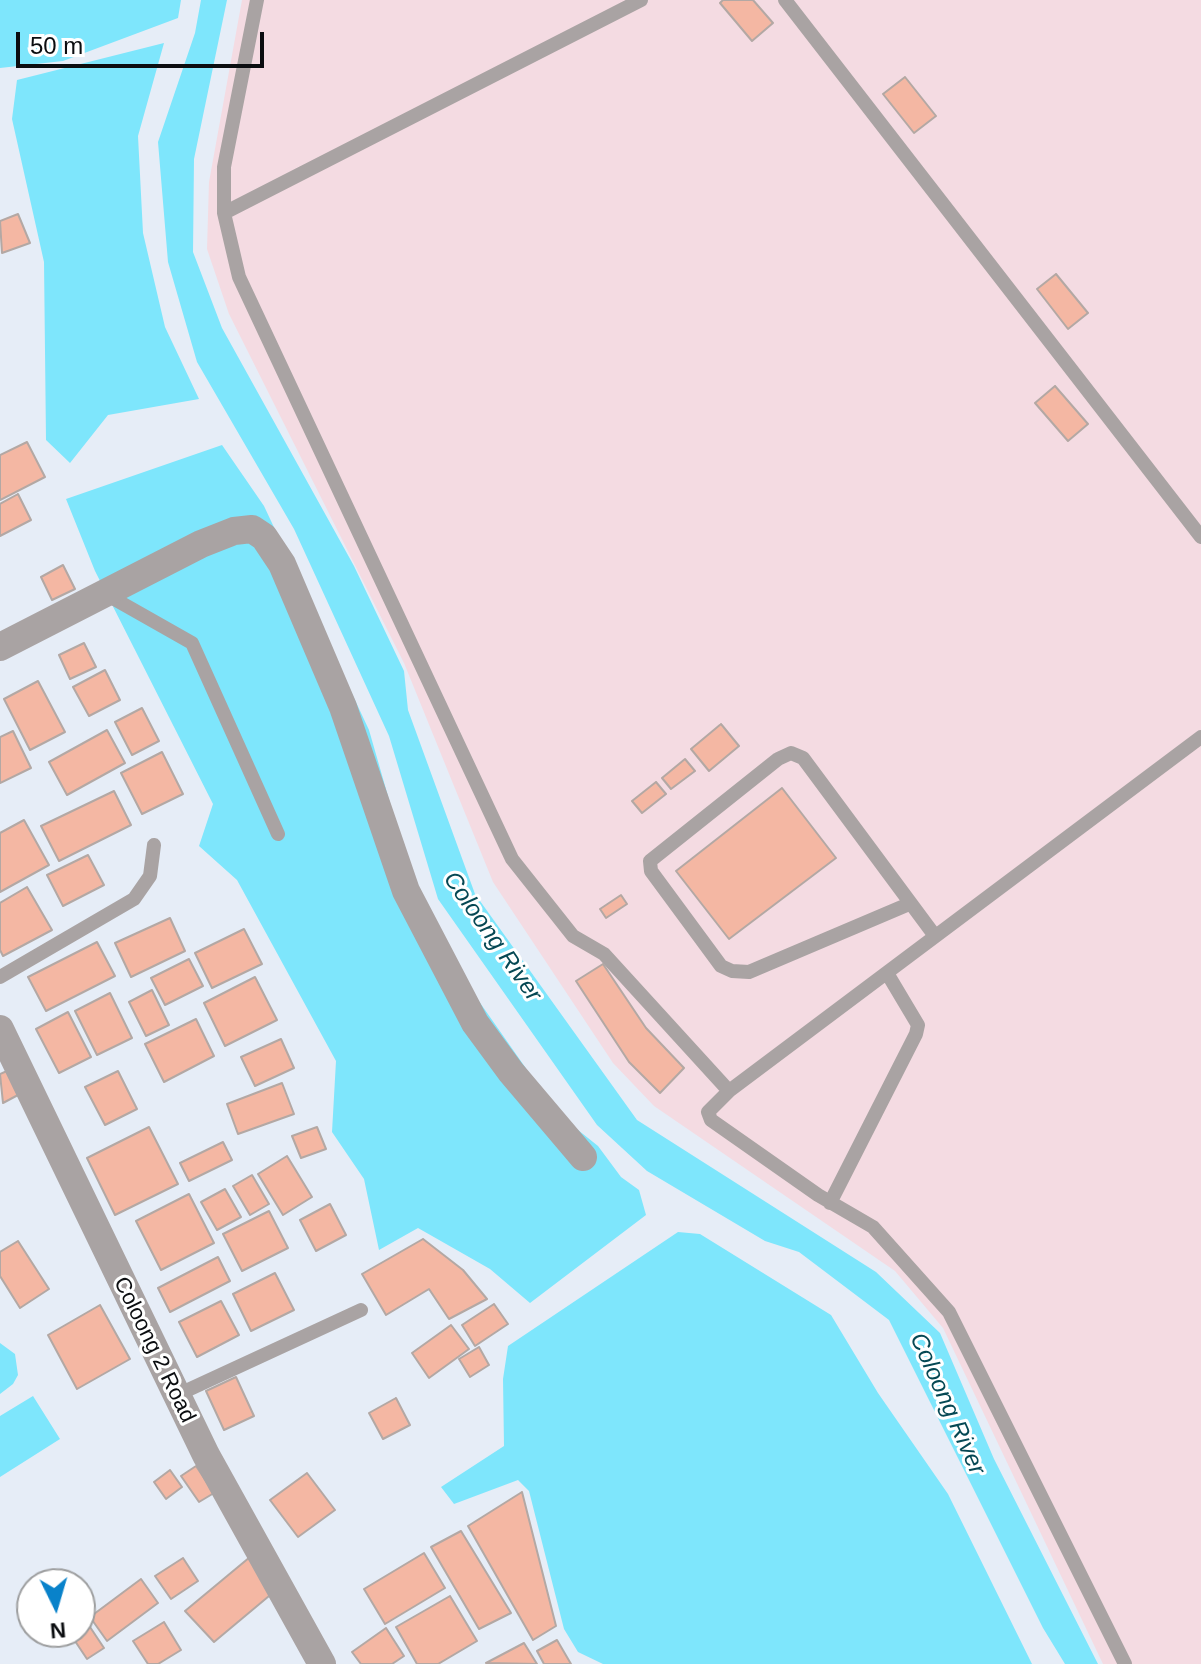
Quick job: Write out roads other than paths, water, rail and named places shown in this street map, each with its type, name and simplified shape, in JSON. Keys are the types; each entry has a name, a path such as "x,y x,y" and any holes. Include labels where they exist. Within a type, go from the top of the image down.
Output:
{"street":[{"path":"0,647 102,592 234,531 252,529 264,537 282,564 343,707 406,891 475,1023 511,1072 583,1157"},
{"name":"Coloong 2 Road","path":"0,1029 177,1395 322,1664"}],"lane":[{"path":"257,0 224,167 224,213 239,277 512,859 573,936 604,954 729,1091"},
{"path":"224,213 641,0"},
{"path":"785,0 1201,537"},
{"path":"102,592 192,643 278,834"},
{"path":"1125,1664 949,1312 873,1227 830,1203 711,1120 708,1112 729,1091 1201,737"},
{"path":"909,904 749,972 732,971 721,966 712,954 651,871 650,861 778,759 791,753 803,758 935,936"},
{"path":"0,977 134,899 150,876 154,845"},
{"path":"830,1203 916,1034 918,1025 887,973"},
{"path":"177,1395 361,1310"}],"water":[{"path":"0,0 181,0 178,18 63,61 0,68"},
{"name":"Coloong River","path":"201,0 227,0 194,159 193,252 222,328 354,566 404,671 408,710 475,894 637,1120 876,1272 940,1333 994,1459 1098,1664 1065,1664 1043,1628 889,1320 799,1252 765,1241 647,1171 597,1125 438,899 389,736 294,529 197,362 168,262 158,142 195,33"},
{"path":"164,43 138,136 143,233 165,327 199,399 108,415 70,463 46,440 44,262 12,119 17,80"},
{"path":"222,445 264,506 369,730 419,904 457,970 558,1114 598,1146 621,1177 639,1190 646,1215 530,1303 490,1269 418,1228 379,1250 364,1179 332,1132 336,1061 237,880 199,846 213,804 95,571 66,499"},
{"path":"678,1232 700,1234 831,1315 878,1393 948,1494 1032,1664 603,1664 578,1652 564,1629 529,1491 518,1480 454,1504 441,1487 504,1446 503,1379 508,1346"},
{"path":"0,1343 15,1354 18,1375 13,1384 0,1394"},
{"path":"33,1396 60,1439 0,1477 0,1416"}]}
